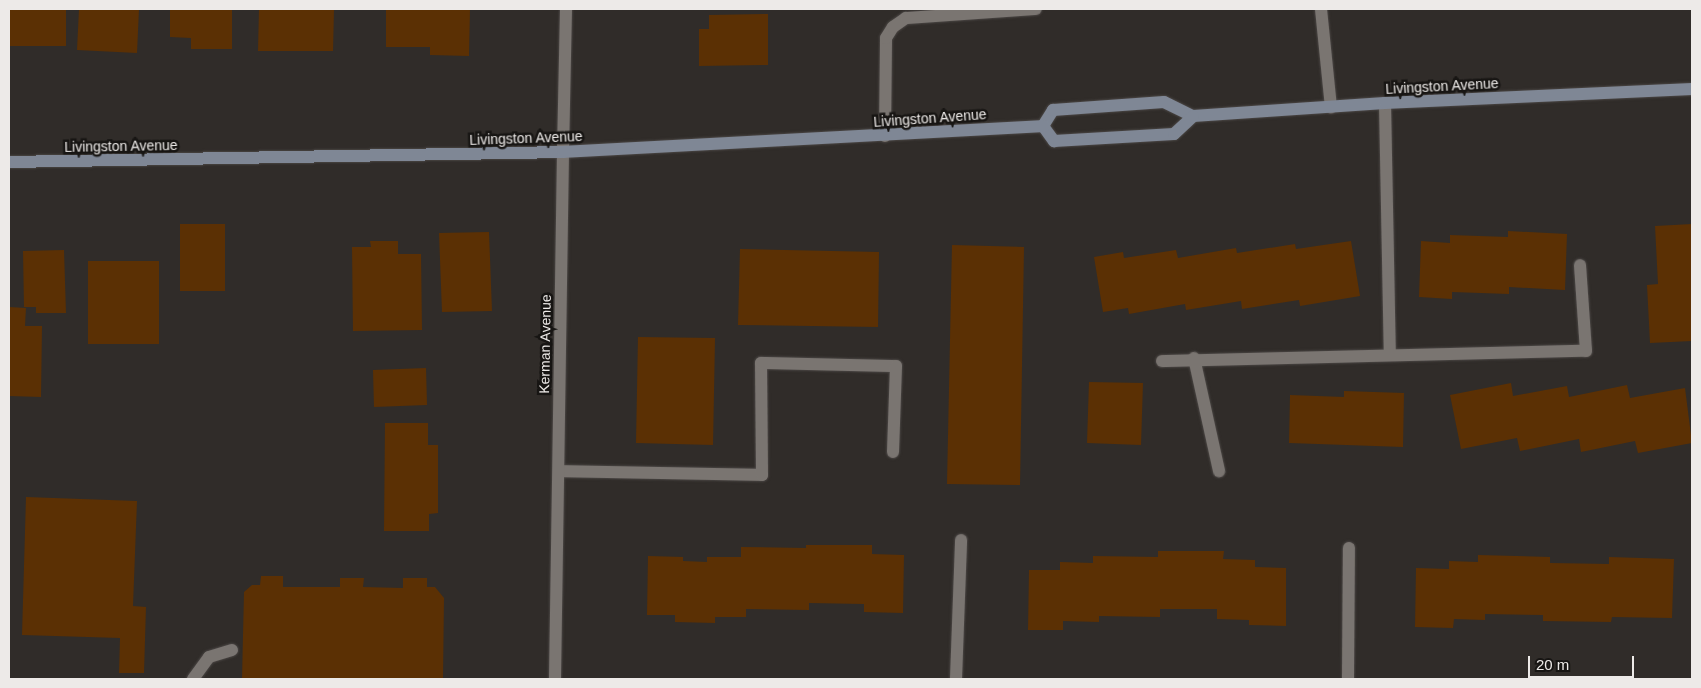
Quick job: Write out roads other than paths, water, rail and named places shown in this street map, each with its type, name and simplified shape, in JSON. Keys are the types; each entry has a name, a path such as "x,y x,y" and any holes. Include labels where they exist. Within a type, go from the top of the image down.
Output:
{"main road":[{"name":"Livingston Avenue","path":"9,162 563,152 1043,126 1053,110 1164,102 1194,116 1385,103 1692,89"},
{"path":"1043,126 1054,141 1174,134 1194,116"}],"street":[{"name":"Kerman Avenue","path":"555,679 566,9"},
{"path":"885,136 886,38 893,27 906,18 1036,9"},
{"path":"1321,9 1331,107"},
{"path":"1385,103 1390,354"},
{"path":"1162,361 1194,358 1586,351 1580,265"},
{"path":"1194,358 1219,471"},
{"path":"559,471 762,475 761,363 896,366 893,452"},
{"path":"956,679 961,540"},
{"path":"1348,679 1349,548"},
{"path":"193,679 209,656 232,650"}]}
